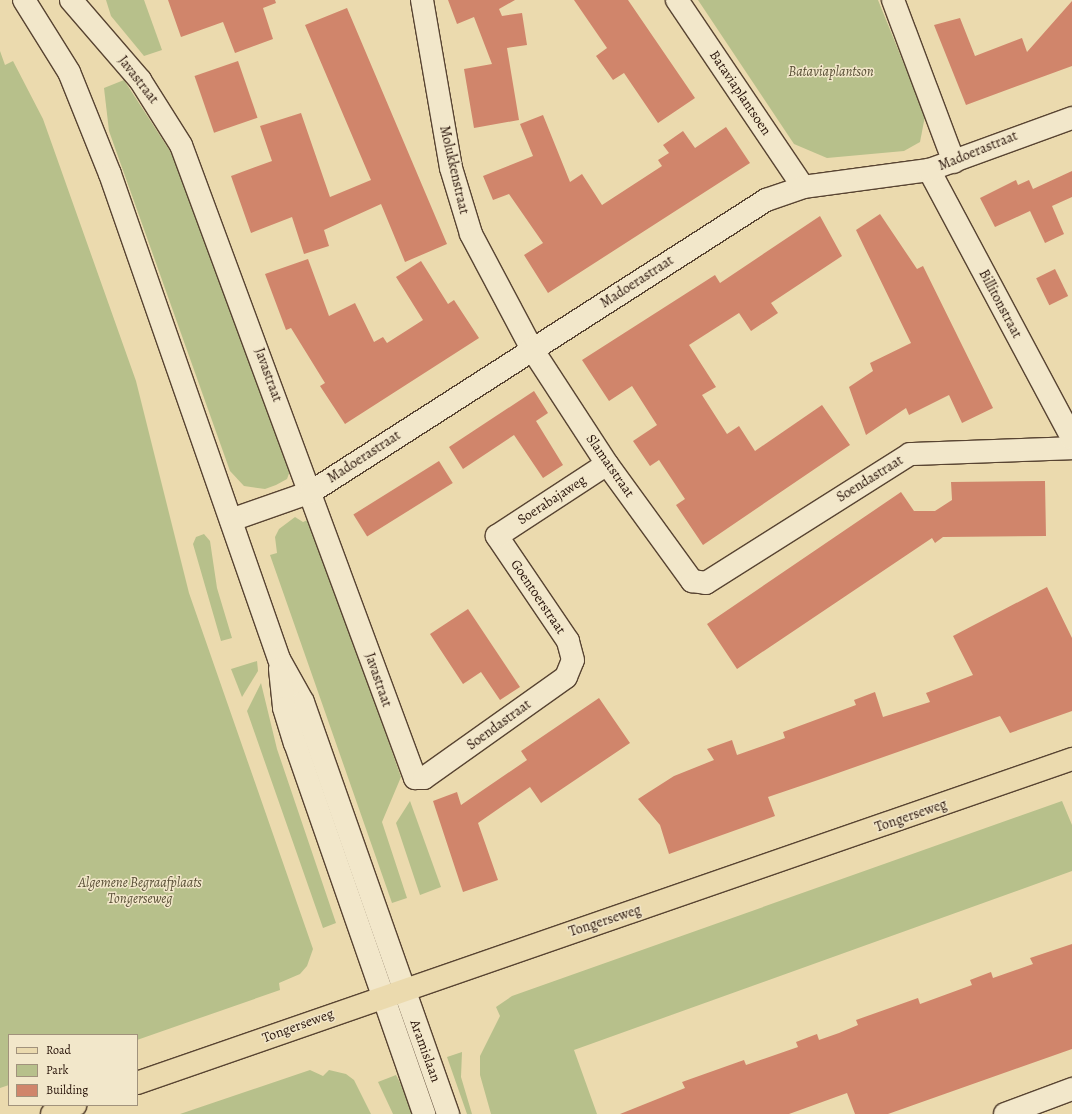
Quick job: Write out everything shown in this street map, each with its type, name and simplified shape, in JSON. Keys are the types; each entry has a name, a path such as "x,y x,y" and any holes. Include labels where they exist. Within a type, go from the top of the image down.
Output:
{"main road":[{"name":"Tongerseweg","path":"138,1083 381,996 707,887 1072,759"},
{"path":"52,1114 72,1106"}],"street":[{"path":"24,0 59,53 82,101 279,659 303,702 403,989"},
{"name":"Javastraat","path":"71,0 140,80 181,145 311,492 415,778"},
{"name":"Molukkenstraat","path":"422,0 460,206 488,269 532,349"},
{"name":"Bataviaplantsoen","path":"677,0 803,187"},
{"path":"893,0 954,162"},
{"name":"Madoerastraat","path":"231,520 311,492 753,207 803,187 929,170 954,162 1026,132 1072,118"},
{"name":"Billitonstraat","path":"929,170 1072,438"},
{"name":"Slamatstraat","path":"532,349 607,464 692,581"},
{"name":"Soendastraat","path":"692,581 706,583 910,454 1072,448"},
{"name":"Soerabajaweg","path":"497,536 607,464"},
{"name":"Goentoerstraat","path":"497,536 568,641 573,660"},
{"path":"279,659 284,708 381,996"},
{"name":"Soendastraat","path":"415,778 424,778 566,677 573,660"},
{"name":"Aramislaan","path":"403,989 448,1114"},
{"name":"Aramislaan","path":"381,996 424,1114"},
{"path":"1005,1114 1072,1089"}],"green space":[{"path":"106,0 144,0 162,50 144,56 111,16"},
{"name":"Bataviaplantson","path":"698,0 878,0 925,116 920,142 904,151 827,158 794,144"},
{"name":"Algemene Begraafplaats Tongerseweg","path":"0,51 5,65 13,61 43,119 136,381 189,593 313,949 307,966 300,974 279,983 280,990 138,1040 138,1034 8,1034 8,1085 0,1088"},
{"path":"124,80 170,151 197,209 291,468 287,479 265,489 244,486 230,471 109,131 104,88"},
{"path":"295,517 303,522 310,519 401,777 382,822 407,898 392,903 270,555 277,553 275,537 279,529"},
{"path":"204,534 210,541 217,588 232,638 221,641 193,544 196,537"},
{"path":"257,661 258,671 242,697 231,669"},
{"path":"261,683 277,749 336,923 323,928 247,711"},
{"path":"410,801 441,887 420,895 396,823"},
{"path":"1062,801 1072,825 1072,871 574,1050 597,1114 491,1114 480,1075 480,1056 500,1016 496,1007 512,996"},
{"path":"462,1052 461,1077 472,1114 467,1114 447,1057"},
{"path":"310,1070 323,1076 329,1070 346,1074 354,1080 371,1114 180,1114"},
{"path":"396,1075 416,1114 393,1114 378,1082"}],"building":[{"path":"168,0 275,0 276,3 263,8 273,39 235,53 223,22 181,37"},
{"path":"448,0 515,0 499,9 502,16 522,13 527,45 507,48 519,120 474,128 464,69 492,64 474,17 457,24"},
{"path":"574,0 628,0 695,98 658,123 624,73 613,80 596,56 607,48"},
{"path":"1072,1 1072,66 966,105 934,25 960,18 975,56 1022,38 1027,52"},
{"path":"347,8 447,244 405,262 381,204 324,230 329,246 304,254 292,217 251,233 231,176 272,161 260,126 301,113 330,197 371,180 305,25"},
{"path":"238,61 258,118 214,133 195,76"},
{"path":"543,115 570,182 582,174 602,205 662,166 658,160 669,153 663,145 683,131 695,148 726,127 750,163 548,293 524,255 543,243 509,194 493,200 483,176 533,156 520,124"},
{"path":"1072,171 1072,197 1052,206 1064,234 1045,243 1030,211 995,227 980,198 1016,180 1018,185 1029,180 1033,189"},
{"path":"880,214 917,269 923,266 993,408 962,423 949,395 909,415 906,408 866,435 849,387 873,371 870,363 911,343 856,230"},
{"path":"820,216 842,256 771,303 778,313 751,331 739,313 689,345 716,387 702,395 727,434 739,426 755,451 822,405 850,445 703,545 676,505 685,499 659,460 650,466 633,441 657,425 632,386 609,401 582,360 715,275 720,283"},
{"path":"308,259 329,316 355,303 374,342 383,337 387,343 423,320 396,277 421,261 448,304 454,300 479,338 345,424 320,386 325,383 291,328 286,330 265,274"},
{"path":"1055,269 1068,296 1049,305 1036,278"},
{"path":"534,391 548,413 536,421 563,465 543,478 514,435 463,469 449,447"},
{"path":"439,461 453,483 367,537 353,515"},
{"path":"1045,481 1046,536 943,537 935,543 932,538 737,669 707,624 901,492 914,511 935,511 952,500 951,482"},
{"path":"1047,587 1072,638 1072,711 1010,733 1000,716 768,797 775,816 669,854 660,825 638,799 674,776 714,760 707,749 732,740 737,755 785,738 783,732 856,705 854,700 875,692 883,717 930,702 926,693 973,675 953,636"},
{"path":"468,609 520,687 500,700 481,672 463,684 430,634"},
{"path":"599,698 630,743 541,803 530,787 478,823 498,880 463,892 433,801 457,792 461,805 527,760 521,751"},
{"path":"1072,944 1072,1049 888,1114 855,1114 847,1093 789,1114 620,1114 685,1088 682,1082 744,1060 746,1065 798,1047 796,1042 817,1034 819,1040 839,1033 858,1025 856,1020 918,998 920,1004 972,985 970,980 991,972 993,978 1033,964 1030,958"}]}
